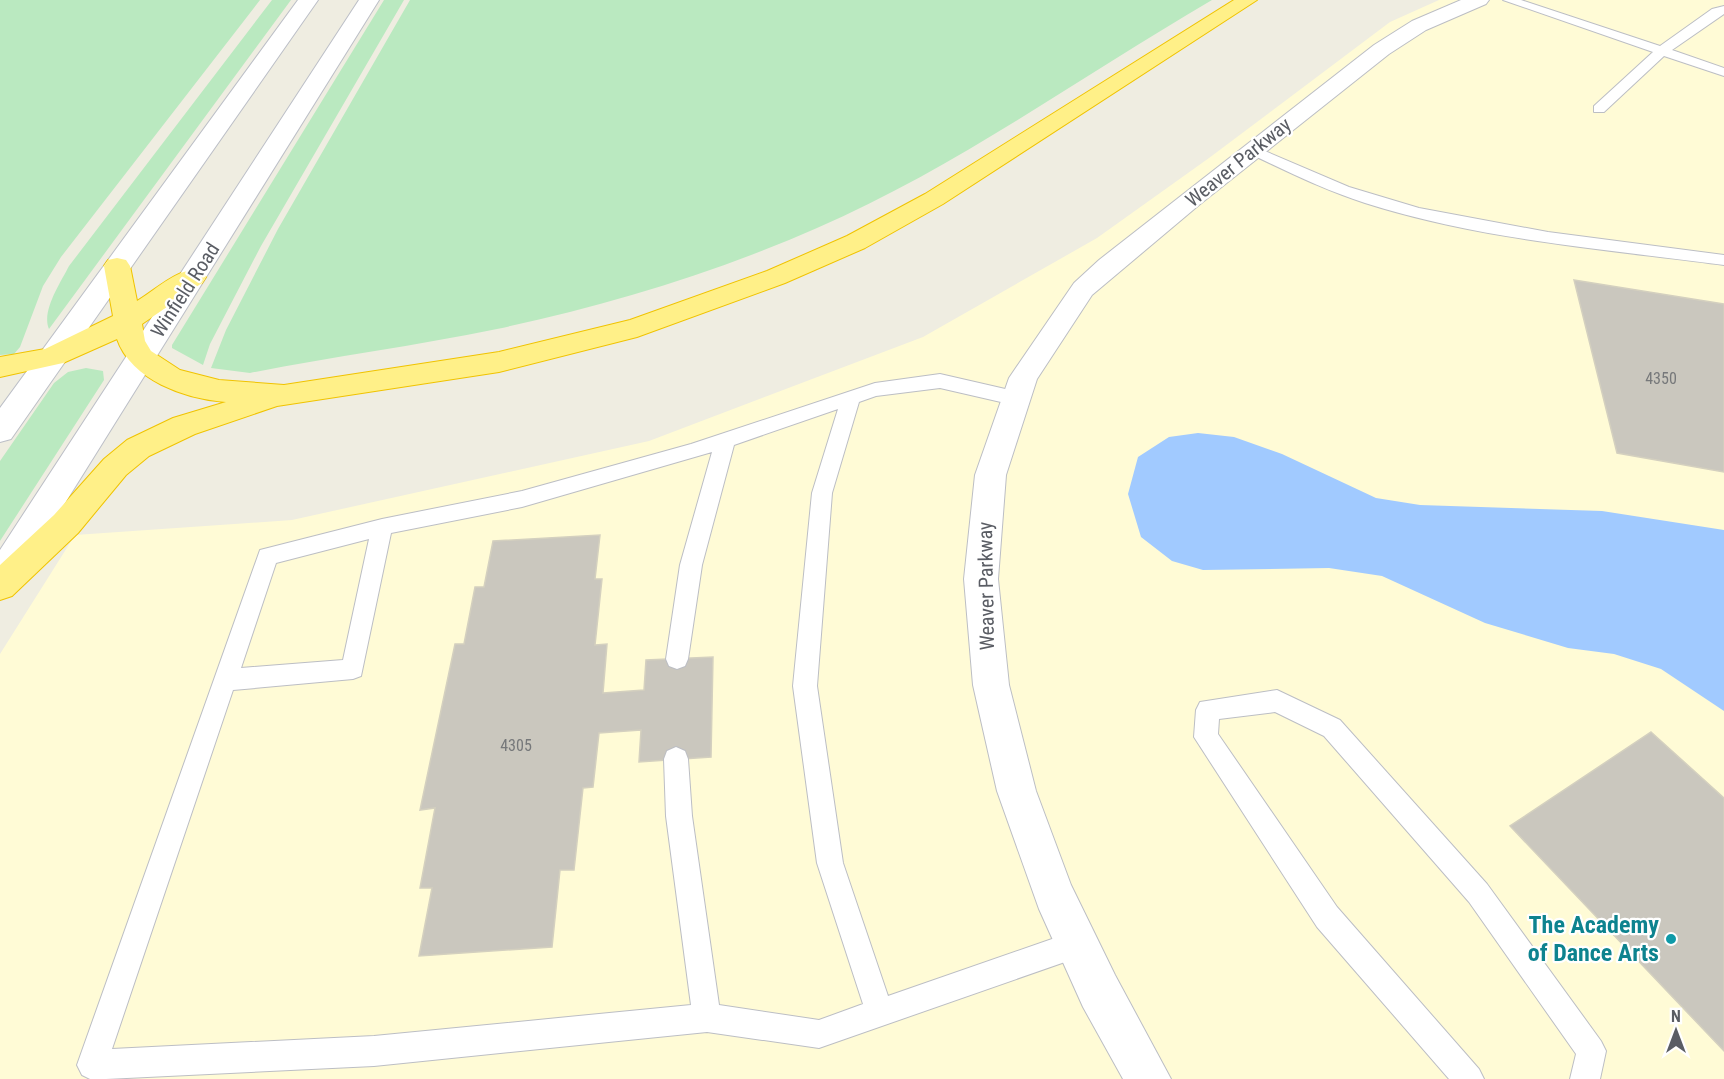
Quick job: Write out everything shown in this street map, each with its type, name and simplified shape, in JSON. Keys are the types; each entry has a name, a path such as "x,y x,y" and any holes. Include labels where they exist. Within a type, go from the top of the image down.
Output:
{"highway":[{"path":"0,586 66,524 115,466 138,448 184,426 284,396 522,356 638,328 776,277 856,242 934,199 1247,0"},
{"path":"117,266 130,341 141,358 171,378 219,391 284,396"},
{"path":"0,367 14,366 93,342 193,277"}],"street":[{"path":"0,431 308,0"},
{"name":"Winfield Road","path":"0,578 369,0"},
{"name":"Weaver Parkway","path":"1148,1079 1119,1031 1075,945 1035,853 1010,775 989,685 982,592 983,525 993,462 1014,398 1041,347 1084,288 1253,150 1387,45 1424,24 1479,0"}],"lane":[{"path":"1509,0 1724,72"},
{"path":"1599,109 1661,52 1716,12 1724,10"},
{"path":"1253,150 1372,201 1427,215 1490,227 1724,260"},
{"path":"1014,398 940,381 875,390 725,441 522,499 382,527 268,556 92,1065 374,1051 707,1018 819,1034 1075,945"},
{"path":"851,399 822,494 805,686 831,862 880,1013"},
{"path":"677,659 691,565 725,441"},
{"path":"225,680 353,669 382,527"},
{"path":"1469,1079 1326,917 1206,737 1208,710 1277,701 1332,728 1484,902 1591,1051 1585,1079"},
{"path":"676,759 679,816 707,1018"}],"shaded area":[{"path":"1439,0 1724,0 1724,1079 0,1079 0,654 75,535 292,520 649,441 923,337 1097,238 1209,158 1390,22"}],"green space":[{"path":"0,0 260,0 61,257 43,286 20,347 14,354 0,355"},
{"path":"272,0 291,0 49,329 47,322 50,305 69,266"},
{"path":"384,0 404,0 261,246 210,344 203,365 172,348 172,345"},
{"path":"410,0 1212,0 1018,120 919,177 817,228 739,260 619,299 497,329 250,373 211,368 226,330 278,229"},
{"path":"86,368 103,371 104,380 0,541 0,461 54,383 68,372"}],"water":[{"path":"1198,433 1234,437 1282,454 1376,498 1420,505 1602,511 1724,530 1724,711 1661,669 1614,654 1568,648 1485,623 1382,576 1329,568 1203,570 1172,561 1141,537 1128,494 1138,457 1169,437"}],"building":[{"path":"1574,280 1724,304 1724,472 1617,453"},
{"path":"600,535 595,579 602,579 595,645 607,644 603,693 644,690 646,660 713,657 711,757 639,762 641,730 599,733 593,787 583,788 574,870 560,870 552,947 419,956 432,888 420,888 435,808 420,810 455,644 464,644 475,587 484,587 493,541"},
{"name":"The Academy of Dance Arts","path":"1651,732 1724,798 1724,1051 1510,826"}],"place":[{"name":"The Academy of Dance Arts","path":"1671,939"}]}
